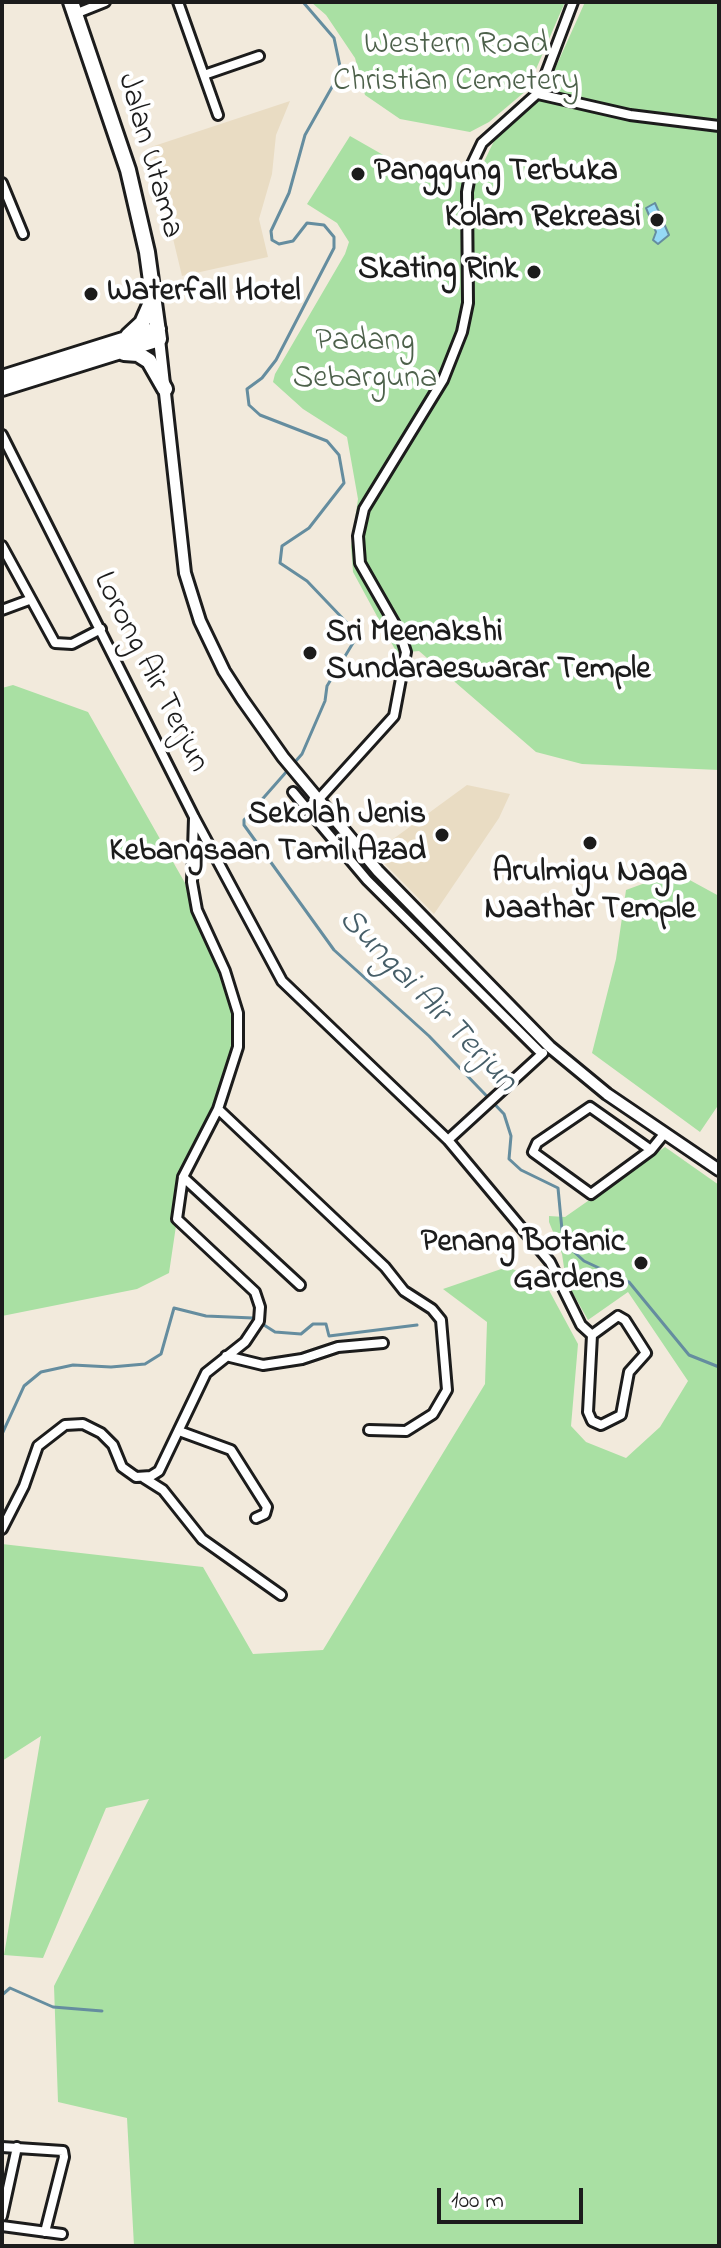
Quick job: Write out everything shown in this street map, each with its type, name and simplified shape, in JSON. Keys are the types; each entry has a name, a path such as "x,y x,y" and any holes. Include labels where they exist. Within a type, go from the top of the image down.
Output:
{"main road":[{"name":"Jalan Utama","path":"73,8 128,170 159,334"},
{"path":"125,339 142,323 153,296"},
{"path":"2,378 125,339 159,334"},
{"path":"2,388 113,353 159,334"},
{"path":"113,353 132,353 146,358 165,389"}],"street":[{"path":"73,8 105,2"},
{"path":"178,2 218,115"},
{"path":"306,808 318,800 394,716 406,652 400,633 360,563 358,536 364,509 443,380 462,332 468,303 467,192 472,164 482,143 538,94 554,60 573,2"},
{"path":"204,75 259,56"},
{"path":"538,94 630,115 719,126"},
{"path":"2,183 23,234"},
{"path":"159,334 185,573 200,621 224,671 283,757 378,871 546,1050"},
{"name":"Lorong Air Terjun","path":"2,435 194,817 282,981 448,1140 550,1262 581,1325 592,1335"},
{"path":"2,546 55,643 72,644 101,629"},
{"path":"2,610 29,600"},
{"path":"293,792 367,880 546,1050 719,1170"},
{"path":"144,1478 159,1471 189,1402 206,1373 245,1342 258,1324 260,1307 255,1292 177,1219 183,1177 218,1109 238,1047 238,1013 225,971 197,910 192,882 194,817"},
{"path":"448,1140 546,1050"},
{"path":"651,1150 592,1107 534,1148 535,1157 554,1165 593,1194 651,1150 664,1134"},
{"path":"218,1109 385,1267 404,1291 432,1309 441,1320 447,1390 433,1414 406,1431 369,1430"},
{"path":"183,1177 300,1285"},
{"path":"618,1316 646,1349 645,1357 629,1372 621,1415 607,1424 595,1423 588,1412 592,1335 618,1316"},
{"path":"226,1356 263,1365 302,1359 338,1347 383,1343"},
{"path":"2,1529 24,1486 38,1446 65,1425 83,1424 101,1433 113,1445 122,1467 163,1490 202,1539 281,1595"},
{"path":"179,1431 231,1450 267,1507 265,1514 256,1518"},
{"path":"159,1471 163,1490"},
{"path":"2,2147 57,2147 64,2154 45,2232"},
{"path":"2,2216 17,2147"},
{"path":"2,2226 62,2234"}],"shaded area":[{"path":"290,101 276,135 272,174 259,219 268,257 182,276 151,147"},
{"name":"Sekolah Jenis Kebangsaan Tamil Azad","path":"467,785 510,794 499,818 434,914 374,853"}],"green space":[{"name":"Western Road Christian Cemetery","path":"311,2 565,2 527,90 489,122 470,132 400,119 365,95 355,58 326,15"},
{"name":"Padang Sebarguna","path":"585,2 719,2 719,770 582,764 536,752 419,651 397,653 353,572 351,547 358,499 347,437 303,409 273,382 349,242 337,223 307,204 350,136 392,160 476,178 495,139 545,91"},
{"path":"13,685 88,712 185,883 196,920 232,998 241,1041 223,1103 184,1172 169,1273 137,1289 2,1316 2,688"},
{"path":"675,872 719,896 719,1104 700,1132 592,1053 616,959 626,890"},
{"path":"665,1147 719,1185 719,2246 134,2246 127,2118 58,2102 54,1986 149,1799 106,1808 43,1958 4,1955 41,1736 2,1761 2,1544 203,1567 253,1654 323,1650 485,1384 487,1322 443,1289 507,1267 544,1281 578,1344 571,1426 586,1442 626,1458 660,1427 688,1381 628,1292 588,1320 566,1281 562,1254 549,1216 565,1217"}],"water":[{"name":"Kolam Rekreasi","path":"655,203 669,235 658,244 653,240 656,232 646,208"}],"waterway":[{"name":"Sungai Air Terjun","path":"303,2 334,38 341,71 305,135 289,193 271,231 272,240 279,244 293,241 307,223 324,225 334,237 334,248 276,360 262,378 247,389 249,405 260,415 327,441 339,455 344,483 309,528 282,546 280,563 307,581 348,624 356,638 327,686 325,701 302,754 244,820 244,825 334,950 429,1036 504,1114 511,1136 509,1159 521,1170 558,1188 562,1230 572,1250 584,1261 629,1282 689,1355 719,1367"},
{"path":"2,1434 24,1386 41,1372 73,1365 111,1367 145,1364 161,1354 174,1308 206,1316 253,1318 275,1332 301,1334 313,1324 326,1324 329,1336 417,1325"},
{"path":"2,1995 10,1988 53,2007 102,2011"}],"place":[{"name":"Panggung Terbuka","path":"358,174"},
{"name":"Kolam Rekreasi","path":"657,220"},
{"name":"Skating Rink","path":"534,272"},
{"name":"Waterfall Hotel","path":"91,294"},
{"name":"Sri Meenakshi Sundaraeswarar Temple","path":"310,653"},
{"name":"Sekolah Jenis Kebangsaan Tamil Azad","path":"442,835"},
{"name":"Arulmigu Naga Naathar Temple","path":"590,843"},
{"name":"Penang Botanic Gardens","path":"641,1263"}]}
